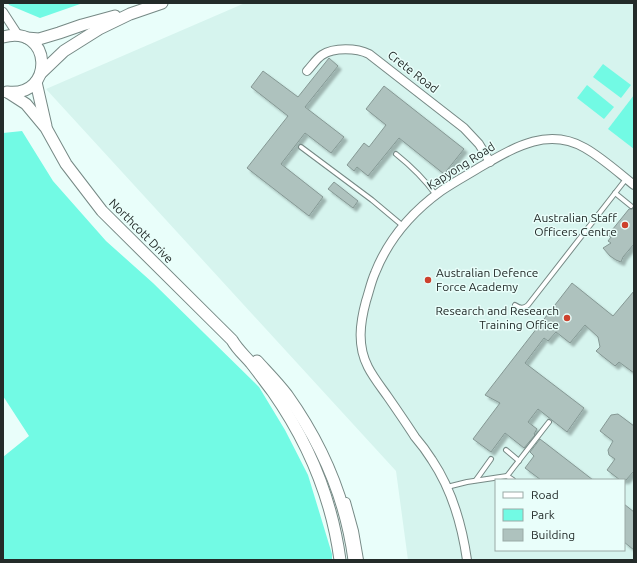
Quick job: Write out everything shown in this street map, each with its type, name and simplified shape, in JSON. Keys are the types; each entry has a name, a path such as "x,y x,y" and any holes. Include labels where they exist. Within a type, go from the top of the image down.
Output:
{"street":[{"path":"6,92 19,92 28,89 64,51 99,29 130,14 162,3"},
{"path":"3,12 22,36"},
{"path":"3,37 10,35 39,39 82,25 130,14"},
{"name":"Northcott Drive","path":"22,36 34,43 39,49 42,57 42,65 38,78 46,128"},
{"name":"Crete Road","path":"307,71 320,56 329,52 352,49 369,54 464,128 479,144 490,162"},
{"name":"Northcott Drive","path":"6,92 26,104 46,128 66,164 102,211 232,340 237,342 251,354 287,395 319,448 334,483 346,518 354,560"},
{"name":"Kapyong Road","path":"467,560 457,515 447,487 432,459 373,375 363,356 360,342 361,322 375,272 392,240 403,226 436,195 452,184 523,144 540,140 556,139 568,141 584,147 594,153 634,185"},
{"name":"Northcott Drive","path":"232,340 234,345 251,363 283,407 314,464 325,495 336,536 340,560"},
{"path":"334,483 346,501 349,509 356,536 359,560"}],"lane":[{"path":"301,147 372,200 403,226"},
{"path":"396,154 408,163 413,170 425,180 436,195"},
{"path":"515,305 523,308 528,305 627,179"},
{"path":"615,193 631,206"},
{"path":"507,476 549,422"},
{"path":"506,450 519,461"},
{"path":"476,480 491,459"},
{"path":"447,487 476,480 507,476 512,479"}],"shaded area":[{"name":"Australian Defence Force Academy","path":"245,3 634,3 634,560 408,560 396,471 46,89"}],"green space":[{"path":"8,3 83,3 40,18 9,5"},
{"path":"603,64 631,85 621,98 593,77"},
{"path":"587,85 614,107 604,119 577,98"},
{"path":"634,95 634,149 608,129"},
{"path":"22,131 53,181 106,241 153,283 259,387 285,430 308,475 332,554 332,560 3,560 3,457 29,436 3,396 3,133"}],"building":[{"path":"329,58 338,66 305,107 344,137 331,153 305,133 281,164 323,197 309,216 247,168 288,116 251,87 263,71 298,97"},
{"path":"384,86 464,149 444,174 399,138 368,176 357,167 354,171 347,165 364,143 369,147 386,125 366,109"},
{"path":"334,182 358,201 353,208 328,189"},
{"name":"Australian Staff Officers Centre","path":"634,208 634,244 623,257 621,262 610,256 603,248 611,243 608,241 611,237 608,235 629,209"},
{"path":"572,283 613,316 634,291 634,373 619,362 615,366 596,351 600,347 598,337 585,325 570,343 556,332 548,341 544,338 525,363 584,408 567,432 538,409 528,422 537,429 534,434 535,435 524,448 505,433 491,452 473,439 500,403 485,395"},
{"path":"618,414 634,426 634,471 626,480 619,479 607,470 615,459 609,455 608,450 613,441 600,431 611,415"},
{"path":"540,439 592,479 540,479 525,468 534,456 530,452"},
{"path":"625,505 634,512 634,550 625,543"}],"place":[{"name":"Australian Staff Officers Centre","path":"625,225"},
{"name":"Australian Defence Force Academy","path":"428,280"},
{"name":"Research and Research Training Office","path":"567,318"}]}
